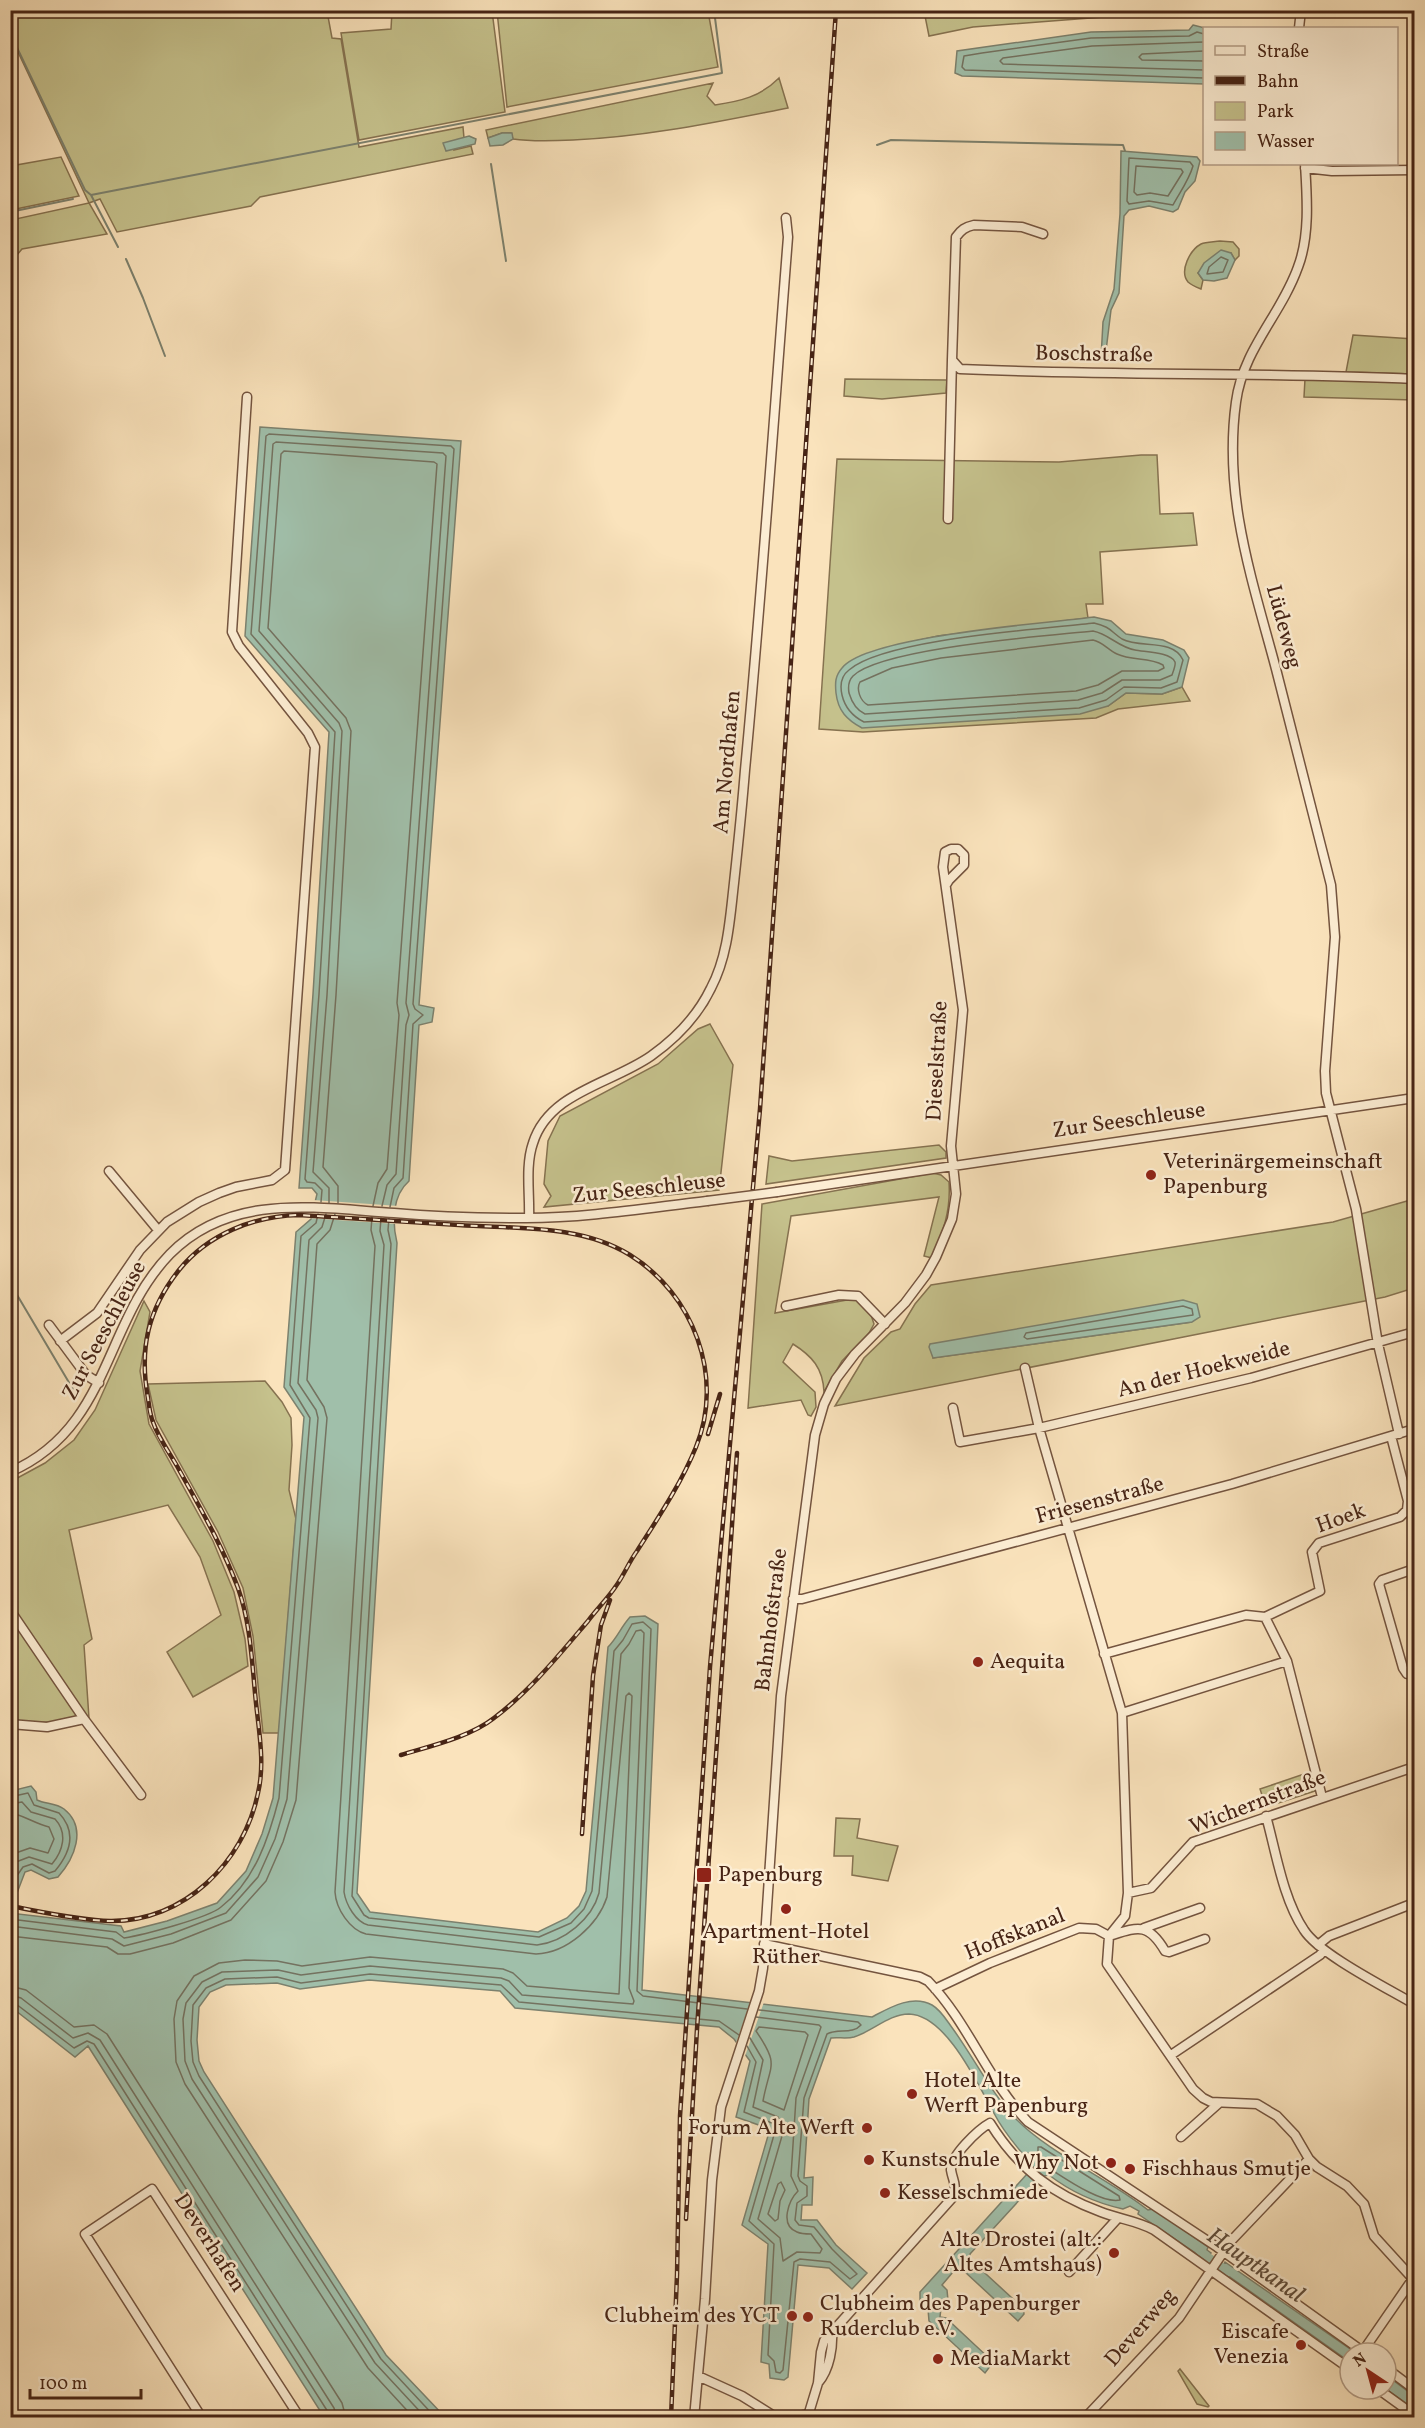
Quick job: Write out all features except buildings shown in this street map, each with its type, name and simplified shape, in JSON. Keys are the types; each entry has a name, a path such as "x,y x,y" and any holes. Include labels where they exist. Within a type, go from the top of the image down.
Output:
{"street":[{"path":"1299,27 1301,10"},
{"path":"1305,166 1332,171 1414,170"},
{"name":"Lüdeweg","path":"1305,166 1305,226 1302,257 1292,281 1241,373 1234,419 1231,463 1239,525 1331,885 1335,955 1325,1071 1326,1093 1330,1110"},
{"name":"Am Nordhafen","path":"529,1218 529,1172 532,1144 539,1127 550,1111 572,1097 629,1070 674,1038 698,1009 721,965 729,927 750,720 788,237 786,218"},
{"path":"948,519 956,237 966,226 974,225 1022,227 1043,234"},
{"name":"Boschstraße","path":"952,360 960,369 1241,373 1414,379"},
{"path":"60,1341 97,1312 133,1258 158,1230 199,1202 236,1187 272,1180 285,1170 315,747 308,733 239,646 232,632 247,397"},
{"name":"Dieselstraße","path":"946,885 963,1010 951,1146 953,1167"},
{"name":"Zur Seeschleuse","path":"10,1472 38,1458 59,1440 87,1406 146,1283 172,1252 198,1232 233,1215 266,1208 300,1207 467,1218 588,1215 777,1192 1414,1098"},
{"path":"1330,1110 1361,1232 1395,1435"},
{"name":"Bahnhofstraße","path":"694,2418 713,2170 721,2107 759,1991 781,1696 815,1436 829,1391 847,1364 921,1283 943,1244 952,1219 956,1194 953,1167"},
{"path":"109,1171 158,1230"},
{"path":"786,1306 839,1295 858,1296 885,1324"},
{"path":"49,1326 86,1375 99,1383"},
{"name":"An der Hoekweide","path":"953,1408 960,1442 1039,1428 1251,1378 1414,1332"},
{"path":"1025,1368 1067,1528 1122,1713 1128,1893 1125,1916 1109,1936 1107,1964 1193,2089 1203,2098 1218,2104 1257,2104 1267,2108 1295,2135 1317,2167 1347,2186 1364,2204 1374,2236 1414,2279 1372,2341"},
{"name":"Friesenstraße","path":"793,1599 802,1599 1265,1475 1414,1429"},
{"name":"Hoek","path":"1104,1654 1246,1615 1264,1617 1320,1592 1312,1552 1319,1543 1400,1517 1411,1511 1395,1435"},
{"path":"1414,1569 1382,1580 1379,1584 1403,1668 1407,1674 1414,1674"},
{"path":"10,1610 84,1719 141,1795"},
{"path":"1264,1617 1287,1661 1322,1797"},
{"path":"1122,1713 1287,1661"},
{"path":"10,1724 47,1728 84,1719"},
{"name":"Wichernstraße","path":"1128,1893 1151,1888 1193,1842 1414,1767"},
{"path":"1266,1816 1290,1905 1304,1931 1321,1947 1414,2004"},
{"path":"1171,2055 1320,1955 1321,1947 1329,1936 1414,1903"},
{"path":"1109,1936 1133,1928 1144,1928 1200,1908"},
{"name":"Hoffskanal","path":"935,1989 990,1963 1079,1928 1096,1929 1109,1936"},
{"path":"1144,1928 1157,1938 1165,1951 1169,1952 1205,1939"},
{"path":"764,1944 920,1977 935,1989 1009,2100 1028,2122 1216,2261 1338,2359"},
{"path":"1181,2137 1218,2104"},
{"path":"796,2418 810,2417 818,2383 820,2352 824,2341 832,2329 953,2198 956,2185 951,2168 954,2159 976,2132 990,2123 1013,2156 1034,2176 1060,2193 1118,2218 1145,2225 1216,2261 1346,2341"},
{"name":"Deverweg","path":"1085,2418 1179,2318 1216,2261 1310,2159"},
{"name":"Deverhafen","path":"202,2418 85,2234 152,2188 300,2418"},
{"path":"1069,2272 1118,2218"},
{"path":"698,2376 742,2396 777,2418"},
{"path":"1398,2377 1414,2389"},
{"path":"1395,2401 1414,2415"}],"green space":[{"path":"924,10 1129,11 1129,15 973,27 929,36"},
{"path":"11,11 327,11 332,38 341,39 359,147 463,127 464,138 455,141 454,150 471,146 473,154 260,197 251,206 117,232 100,199 89,203 11,37"},
{"path":"392,11 492,11 505,112 359,140 341,33 391,29"},
{"path":"497,11 708,11 718,67 507,107"},
{"path":"779,78 788,108 708,123 627,136 550,141 513,139 511,133 502,133 488,138 486,130 713,83 707,96 715,105 742,100 757,94"},
{"path":"61,157 79,196 11,210 11,166"},
{"path":"89,203 107,234 22,249 11,262 11,220"},
{"path":"1208,242 1233,242 1239,249 1239,256 1235,260 1231,253 1198,273 1203,280 1201,289 1188,282 1185,267 1197,247"},
{"path":"1353,335 1414,339 1414,374 1346,372"},
{"path":"845,379 947,380 946,393 882,399 844,396"},
{"path":"1305,379 1414,381 1414,400 1304,397"},
{"path":"1157,455 1160,514 1193,513 1197,545 1100,552 1103,604 1086,604 1088,618 938,636 916,641 1108,706 1126,693 1162,694 1182,687 1190,701 1118,709 1096,718 863,732 819,729 837,459 1059,462"},
{"path":"710,1024 733,1065 719,1190 544,1207 551,1196 544,1184 548,1141 560,1116 658,1064 698,1029"},
{"path":"939,1145 946,1152 946,1158 766,1184 769,1156 792,1161"},
{"path":"933,1173 941,1175 949,1182 949,1202 940,1239 932,1258 924,1256 939,1197 791,1216 775,1313 858,1298 871,1315 874,1324 869,1333 842,1361 824,1392 819,1369 806,1353 793,1344 783,1362 815,1392 816,1407 811,1416 808,1415 801,1400 748,1408 762,1204"},
{"path":"1414,1199 1414,1288 1385,1297 835,1406 864,1358 891,1332 900,1329 915,1304 931,1285 1333,1222","holes":["1192,1322 933,1358 931,1344"]},
{"path":"144,1301 150,1312 140,1371 149,1424 213,1541 234,1592 245,1639 248,1666 193,1697 167,1652 221,1615 200,1557 168,1505 69,1530 92,1639 84,1645 89,1718 84,1714 48,1722 11,1720 10,1482 45,1463 74,1440 95,1410"},
{"path":"265,1381 282,1402 291,1418 289,1490 296,1519 279,1733 263,1733 253,1636 243,1588 218,1532 156,1420 148,1384"},
{"path":"1310,1772 1315,1791 1266,1807 1260,1789"},
{"path":"836,1818 860,1819 857,1838 898,1846 888,1881 852,1875 853,1856 834,1856"},
{"path":"1180,2369 1208,2407 1197,2404 1178,2371"}],"water":[{"path":"1193,25 1203,28 1203,84 962,76 955,73 957,51 1091,32 1189,30"},
{"path":"502,133 512,133 513,139 503,145 490,146 488,138"},
{"path":"469,136 476,139 475,144 446,151 443,143"},
{"path":"1121,151 1197,157 1200,161 1195,181 1185,192 1178,209 1173,212 1149,206 1129,210 1124,216 1119,293 1111,310 1105,359 1101,358 1103,322 1114,289 1120,214"},
{"path":"1221,250 1231,253 1235,260 1227,278 1214,281 1203,280 1198,273 1204,263"},
{"path":"260,427 461,441 419,1005 434,1008 432,1022 419,1025 409,1181 399,1194 395,1210 394,1227 397,1243 357,1893 370,1912 538,1932 567,1918 579,1906 586,1891 608,1647 630,1617 645,1616 658,1624 642,1990 872,2017 893,2006 909,2002 917,2001 932,2005 946,2019 991,2087 1016,2119 1062,2155 1148,2210 1153,2209 1208,2247 1207,2250 1211,2253 1206,2260 1138,2214 1139,2211 1130,2206 1123,2209 1103,2204 1075,2192 1049,2175 1044,2176 1032,2166 1032,2153 1022,2153 1004,2130 971,2071 949,2039 923,2017 902,2015 854,2037 831,2038 809,2099 804,2178 813,2177 812,2205 802,2205 801,2220 817,2220 836,2245 867,2273 852,2289 829,2268 798,2265 788,2377 784,2380 770,2378 769,2364 761,2362 768,2244 742,2225 770,2129 736,2117 750,2061 734,2039 719,2027 515,2008 500,1991 369,1980 300,1989 277,1983 226,1985 210,1992 199,2007 197,2040 199,2061 204,2072 386,2355 445,2417 324,2417 88,2046 75,2057 11,2007 10,1913 121,1926 124,1932 167,1921 217,1903 246,1871 262,1834 273,1798 304,1417 284,1387 296,1232 311,1219 317,1194 312,1188 299,1188 329,732 245,636"},
{"path":"1094,617 1111,621 1126,634 1163,640 1184,650 1189,658 1182,687 1162,694 1126,693 1108,706 1080,714 862,728 848,718 839,705 836,683 842,668 858,657 885,647 1001,627"},
{"path":"1183,1300 1197,1304 1200,1317 1192,1322 933,1358 929,1347 930,1344"},
{"path":"31,1786 36,1792 37,1800 61,1807 71,1817 77,1834 76,1843 69,1861 58,1877 49,1879 31,1870 25,1872 17,1893 11,1895 11,1791"},
{"path":"1027,2174 1035,2183 970,2254 970,2264 975,2264 1023,2308 1024,2314 1018,2321 965,2272 953,2272 942,2285 947,2290 948,2300 941,2308 940,2317 946,2318 990,2359 991,2365 985,2373 929,2321 928,2309 920,2302 920,2292"},
{"path":"1225,2262 1339,2341 1338,2354 1220,2270"},
{"path":"1398,2384 1414,2396 1414,2409 1398,2398"}],"pier":[{"path":"313,1200 399,1206 397,1224 307,1218"},
{"path":"751,2000 764,2002 744,2059 735,2046"}],"waterway":[{"path":"10,33 85,190 91,195 722,73 714,10"},
{"path":"877,145 891,140 1123,145 1125,151"},
{"path":"491,164 506,261"},
{"path":"91,195 118,247"},
{"path":"10,212 73,199"},
{"path":"126,259 165,356"},
{"path":"10,1283 77,1396"},
{"name":"Hauptkanal","path":"1200,2251 1229,2272"}],"railway":[{"path":"671,2418 680,2116 710,1667 760,1109 836,10"},
{"path":"10,1906 110,1921 137,1919 162,1911 186,1899 225,1864 251,1818 260,1782 261,1759 246,1616 232,1572 217,1541 155,1428 145,1380 149,1330 153,1315 168,1285 179,1270 204,1246 233,1229 249,1223 299,1215 525,1228 590,1238 630,1255 652,1272 671,1291 698,1339 707,1393 704,1420 696,1447 669,1500 613,1590 544,1672 494,1718 462,1736 401,1755"},
{"path":"708,1434 720,1394"},
{"path":"686,2219 737,1453"},
{"path":"582,1834 593,1676 601,1625 610,1600"}],"place":[{"name":"Veterinärgemeinschaft Papenburg","path":"1151,1175"},
{"name":"Aequita","path":"978,1662"},
{"name":"Papenburg","path":"704,1875"},
{"name":"Apartment-Hotel Rüther","path":"786,1909"},
{"name":"Hotel Alte Werft Papenburg","path":"912,2094"},
{"name":"Forum Alte Werft","path":"867,2128"},
{"name":"Kunstschule","path":"869,2160"},
{"name":"Why Not","path":"1111,2163"},
{"name":"Fischhaus Smutje","path":"1130,2169"},
{"name":"Kesselschmiede","path":"885,2193"},
{"name":"Alte Drostei (alt.: Altes Amtshaus)","path":"1114,2253"},
{"name":"Clubheim des YCT","path":"792,2316"},
{"name":"Clubheim des Papenburger Ruderclub e.V.","path":"808,2317"},
{"name":"Eiscafe Venezia","path":"1301,2345"},
{"name":"MediaMarkt","path":"938,2359"}]}
